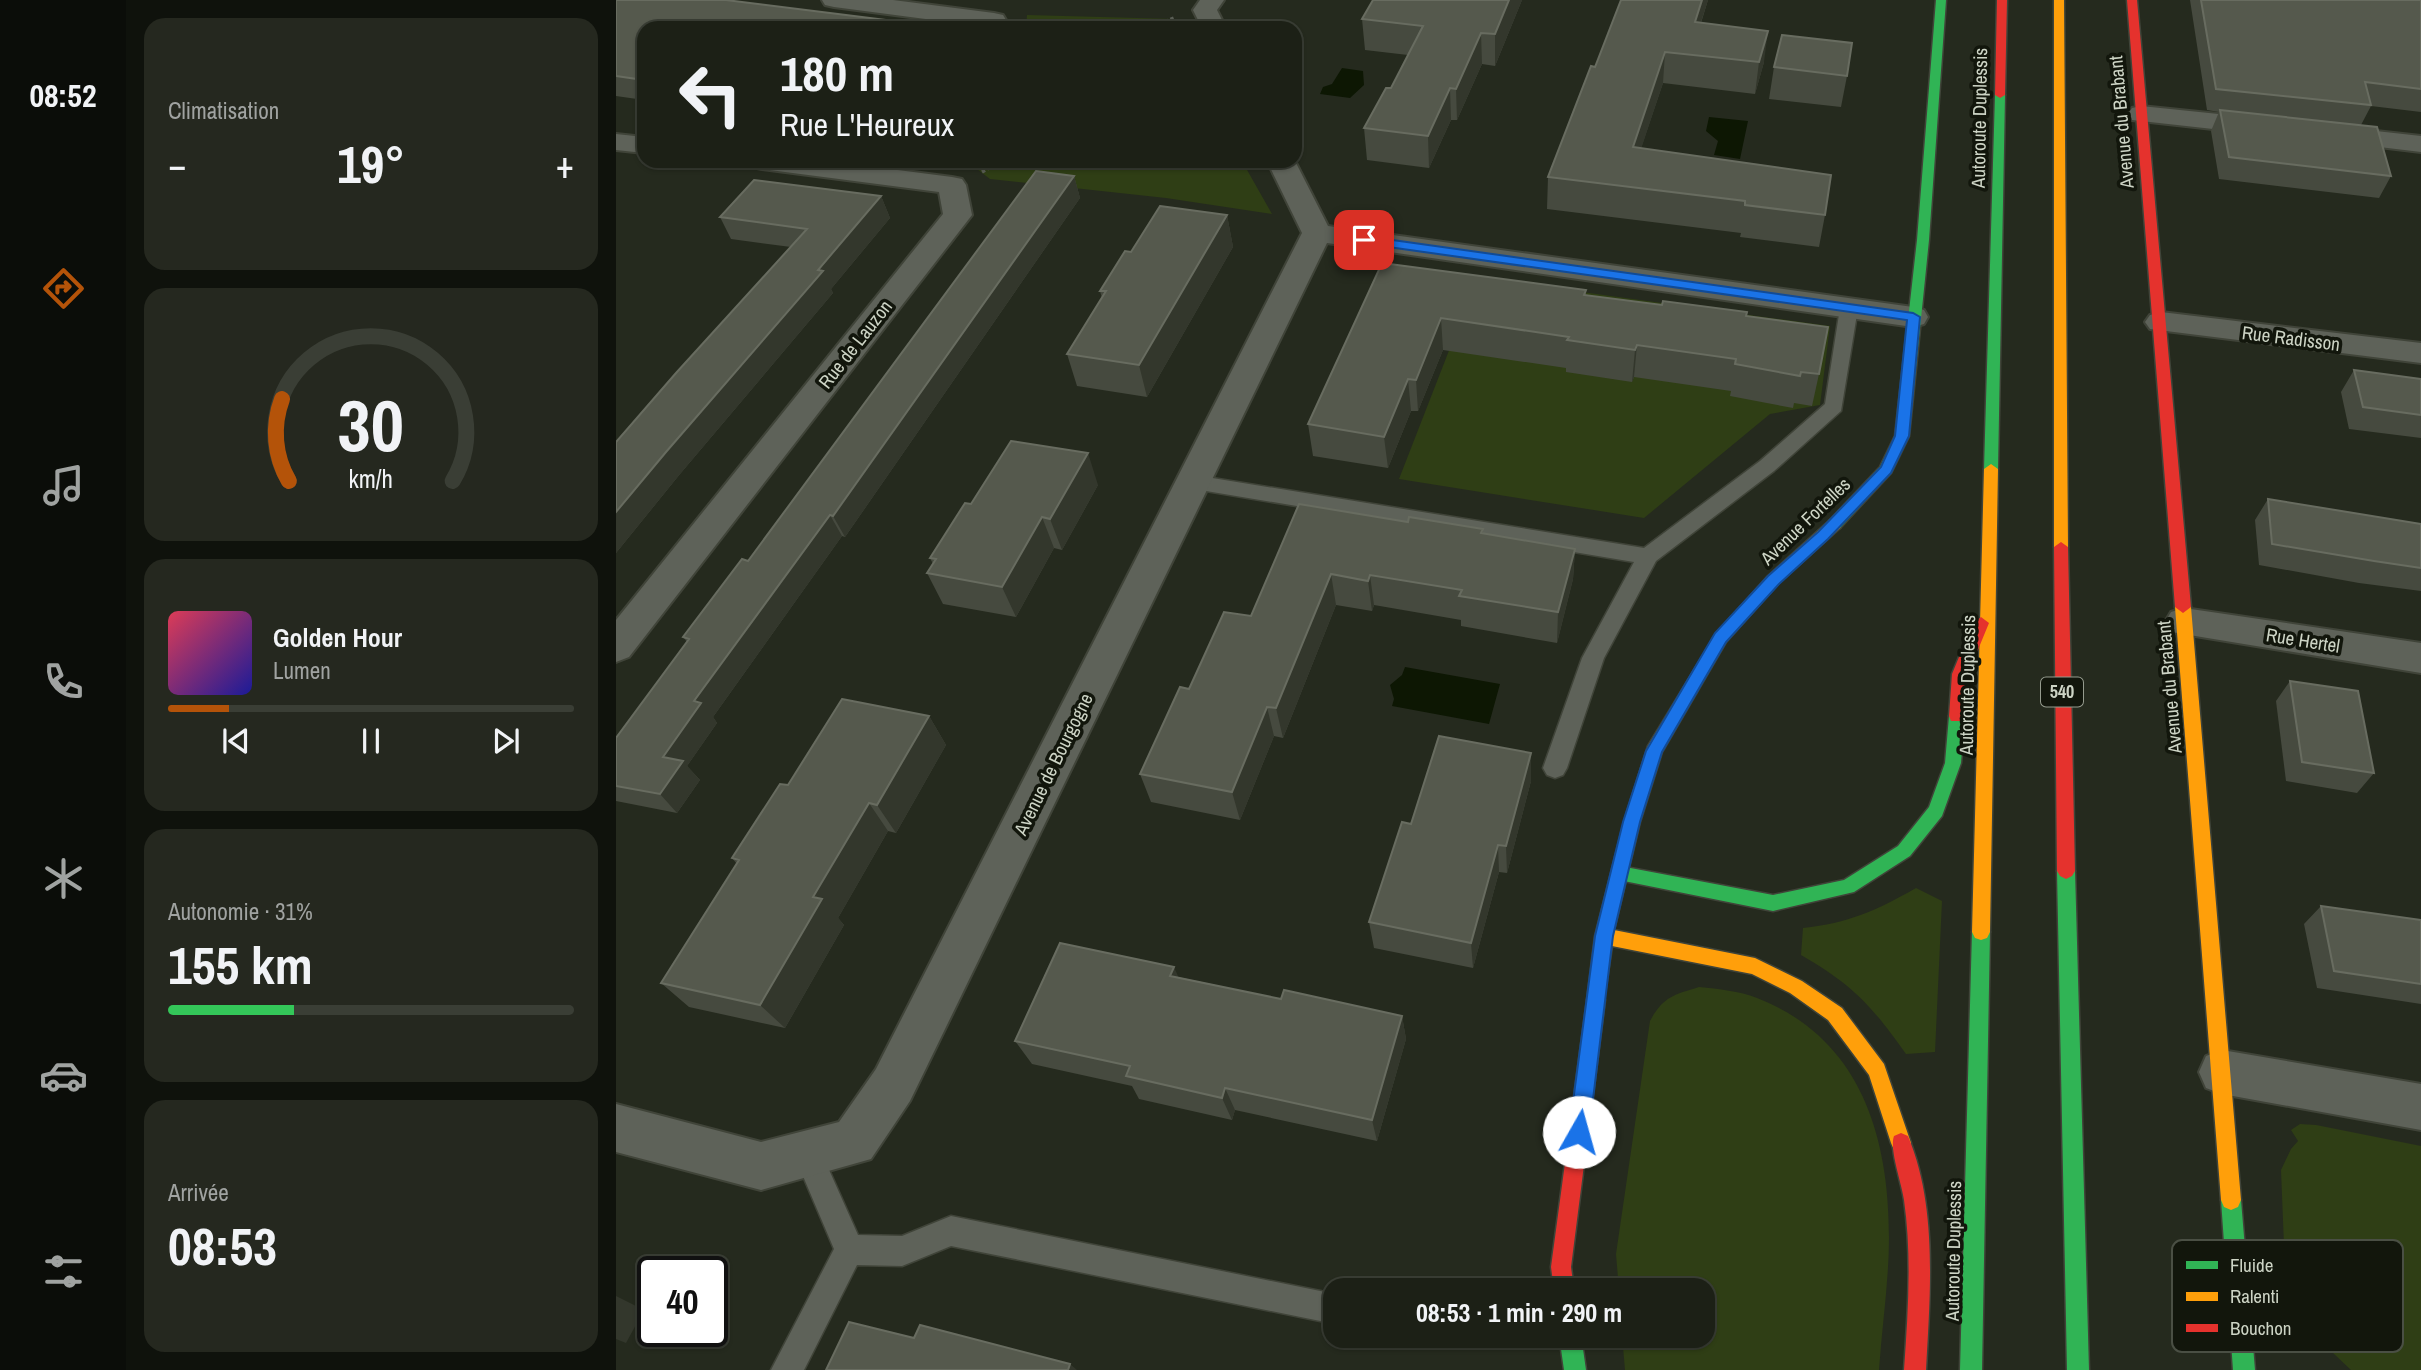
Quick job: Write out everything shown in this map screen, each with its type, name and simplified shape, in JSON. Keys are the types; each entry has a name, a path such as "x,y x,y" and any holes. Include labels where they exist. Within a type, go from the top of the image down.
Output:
{"main road":[{"name":"Avenue Fortelles","path":"1562,1278 1561,1267 1604,936 1632,822 1654,751 1721,638 1773,580 1823,536 1886,470 1902,436 1923,240 1941,0"},
{"name":"Autoroute Duplessis","path":"1971,1370 1991,598 2002,0"},
{"name":"Avenue du Brabant","path":"2132,0 2161,322 2234,1240"},
{"name":"540","path":"2060,5 2061,646 2078,1370"},
{"path":"1620,874 1773,903 1848,887 1904,852 1936,811 1954,763 1960,674 1991,598"},
{"path":"1604,936 1755,966 1796,987 1835,1014 1877,1070 1911,1172 1920,1280 1915,1370"},
{"path":"1572,1348 1575,1370"},
{"name":"Avenue du Brabant","path":"2243,1352 2244,1370"}],"street":[{"path":"834,0 994,21"},
{"path":"1210,21 1205,10 1212,0"},
{"path":"2141,114 2421,144"},
{"path":"616,142 637,144"},
{"name":"Rue de Lauzon","path":"616,647 958,215 952,185 880,168"},
{"path":"1284,168 1317,233 1913,317"},
{"name":"Avenue de Bourgogne","path":"616,1128 761,1166 854,1142 893,1085 1317,233"},
{"name":"Rue Radisson","path":"2161,322 2421,354"},
{"name":"Rue Hertel","path":"2184,622 2421,658"},
{"path":"2222,1072 2421,1107"}],"lane":[{"path":"1555,768 1593,658 1648,556 1767,466 1834,406 1849,308"},
{"path":"1194,482 1648,556"},
{"path":"808,1155 849,1250"},
{"path":"849,1250 902,1251 951,1231 1323,1307"},
{"path":"787,1370 849,1250"}],"green space":[{"path":"1027,15 1176,21 1027,21"},
{"path":"976,168 1246,168 1272,214 1166,198 990,179"},
{"path":"1480,278 1830,326 1820,405 1770,414 1644,518 1399,479 1464,312"},
{"path":"1916,888 1942,901 1935,1052 1906,1054 1872,1009 1835,976 1801,955 1803,928 1861,915"},
{"path":"1699,987 1729,991 1757,998 1792,1016 1821,1038 1844,1064 1862,1094 1883,1162 1888,1199 1889,1254 1879,1370 1625,1370 1623,1348 1715,1348 1715,1278 1618,1278 1616,1254 1650,1021 1664,1002 1682,992"},
{"path":"2300,1124 2316,1125 2421,1146 2421,1370 2351,1370 2332,1352 2403,1352 2403,1240 2284,1240 2281,1170 2298,1141 2291,1130"}],"shaded area":[{"path":"1342,68 1363,71 1364,85 1350,98 1320,94 1323,87 1332,84"},
{"path":"1709,117 1748,121 1740,159 1714,155 1718,141 1706,131"},
{"path":"1405,667 1500,684 1489,724 1392,706 1394,699 1390,685 1402,675"}],"building":[{"path":"616,0 726,0 894,21 637,21 637,79 616,76"},
{"path":"1373,0 1509,0 1495,34 1481,33 1456,89 1450,88 1428,136 1364,128 1386,88 1391,88 1423,26 1362,19"},
{"path":"1621,0 1702,0 1695,22 1768,31 1759,62 1665,52 1633,147 1831,175 1825,215 1745,205 1745,201 1548,177 1591,66 1595,67"},
{"path":"2201,0 2421,0 2421,89 2365,82 2371,105 2216,89"},
{"path":"1782,35 1852,43 1847,76 1774,67"},
{"path":"2220,110 2377,127 2391,176 2229,157"},
{"path":"1036,171 1074,176 833,516 830,515 694,701 701,703 663,757 683,761 660,794 616,786 616,738 689,639 683,637 742,559 748,561"},
{"path":"754,180 881,196 818,270 823,271 616,512 616,442 807,229 720,217"},
{"path":"1160,206 1227,215 1139,365 1067,354 1106,291 1100,291 1125,251 1131,252"},
{"path":"1382,263 1586,290 1584,295 1662,305 1663,301 1747,312 1746,316 1828,327 1819,374 1801,372 1800,376 1735,364 1736,359 1637,345 1635,350 1441,318 1416,380 1408,379 1384,437 1308,424"},
{"path":"2354,370 2421,379 2421,415 2363,407"},
{"path":"1011,441 1088,453 1050,519 1042,517 1002,587 927,573 936,559 930,558 965,503 971,504"},
{"path":"2268,499 2421,524 2421,568 2272,544"},
{"path":"1299,504 1408,522 1409,517 1483,529 1481,533 1575,549 1558,612 1459,596 1462,590 1370,575 1368,581 1331,574 1276,708 1267,707 1232,792 1140,774 1180,687 1189,689 1224,612 1251,616"},
{"path":"2290,681 2358,691 2374,773 2302,762"},
{"path":"842,699 929,716 877,805 869,803 813,897 822,899 760,1005 661,983 739,860 732,858 780,784 788,785"},
{"path":"1439,736 1531,753 1506,846 1498,845 1471,943 1369,922 1402,822 1411,824"},
{"path":"2321,906 2421,920 2421,984 2334,971"},
{"path":"1060,943 1174,967 1170,976 1281,999 1284,990 1402,1016 1372,1120 1225,1088 1222,1098 1126,1076 1130,1066 1015,1041"},
{"path":"849,1322 914,1338 920,1325 1070,1364 1068,1370 826,1370"}],"traffic: fast":[{"path":"1835,524 1886,470 1902,436 1923,240 1941,0"},
{"path":"1991,469 2000,95"},
{"path":"1620,874 1773,903 1848,887 1904,851 1936,811 1953,763 1957,716"},
{"path":"2066,871 2078,1370"},
{"path":"1971,1370 1981,932"},
{"path":"2231,1200 2234,1240"},
{"path":"1572,1348 1575,1370"},
{"path":"2243,1352 2244,1370"}],"traffic: slow":[{"path":"2059,0 2061,547"},
{"path":"1981,932 1991,469"},
{"path":"1596,1000 1604,936 1632,822 1654,751 1721,638 1773,580 1835,524"},
{"path":"2183,607 2231,1200"},
{"path":"1604,936 1755,966 1796,987 1835,1014 1877,1070 1901,1143"}],"traffic: jam":[{"path":"2000,95 2002,0"},
{"path":"2132,0 2183,607"},
{"path":"2061,547 2066,871"},
{"path":"1957,716 1960,674 1981,623"},
{"path":"1562,1278 1561,1267 1596,1000"},
{"path":"1901,1143 1909,1170 1917,1227 1919,1284 1915,1370"}],"route":[{"path":"1364,240 1913,317 1902,436 1886,470 1823,536 1773,580 1721,638 1654,751 1632,822 1604,936 1579,1132"}]}
